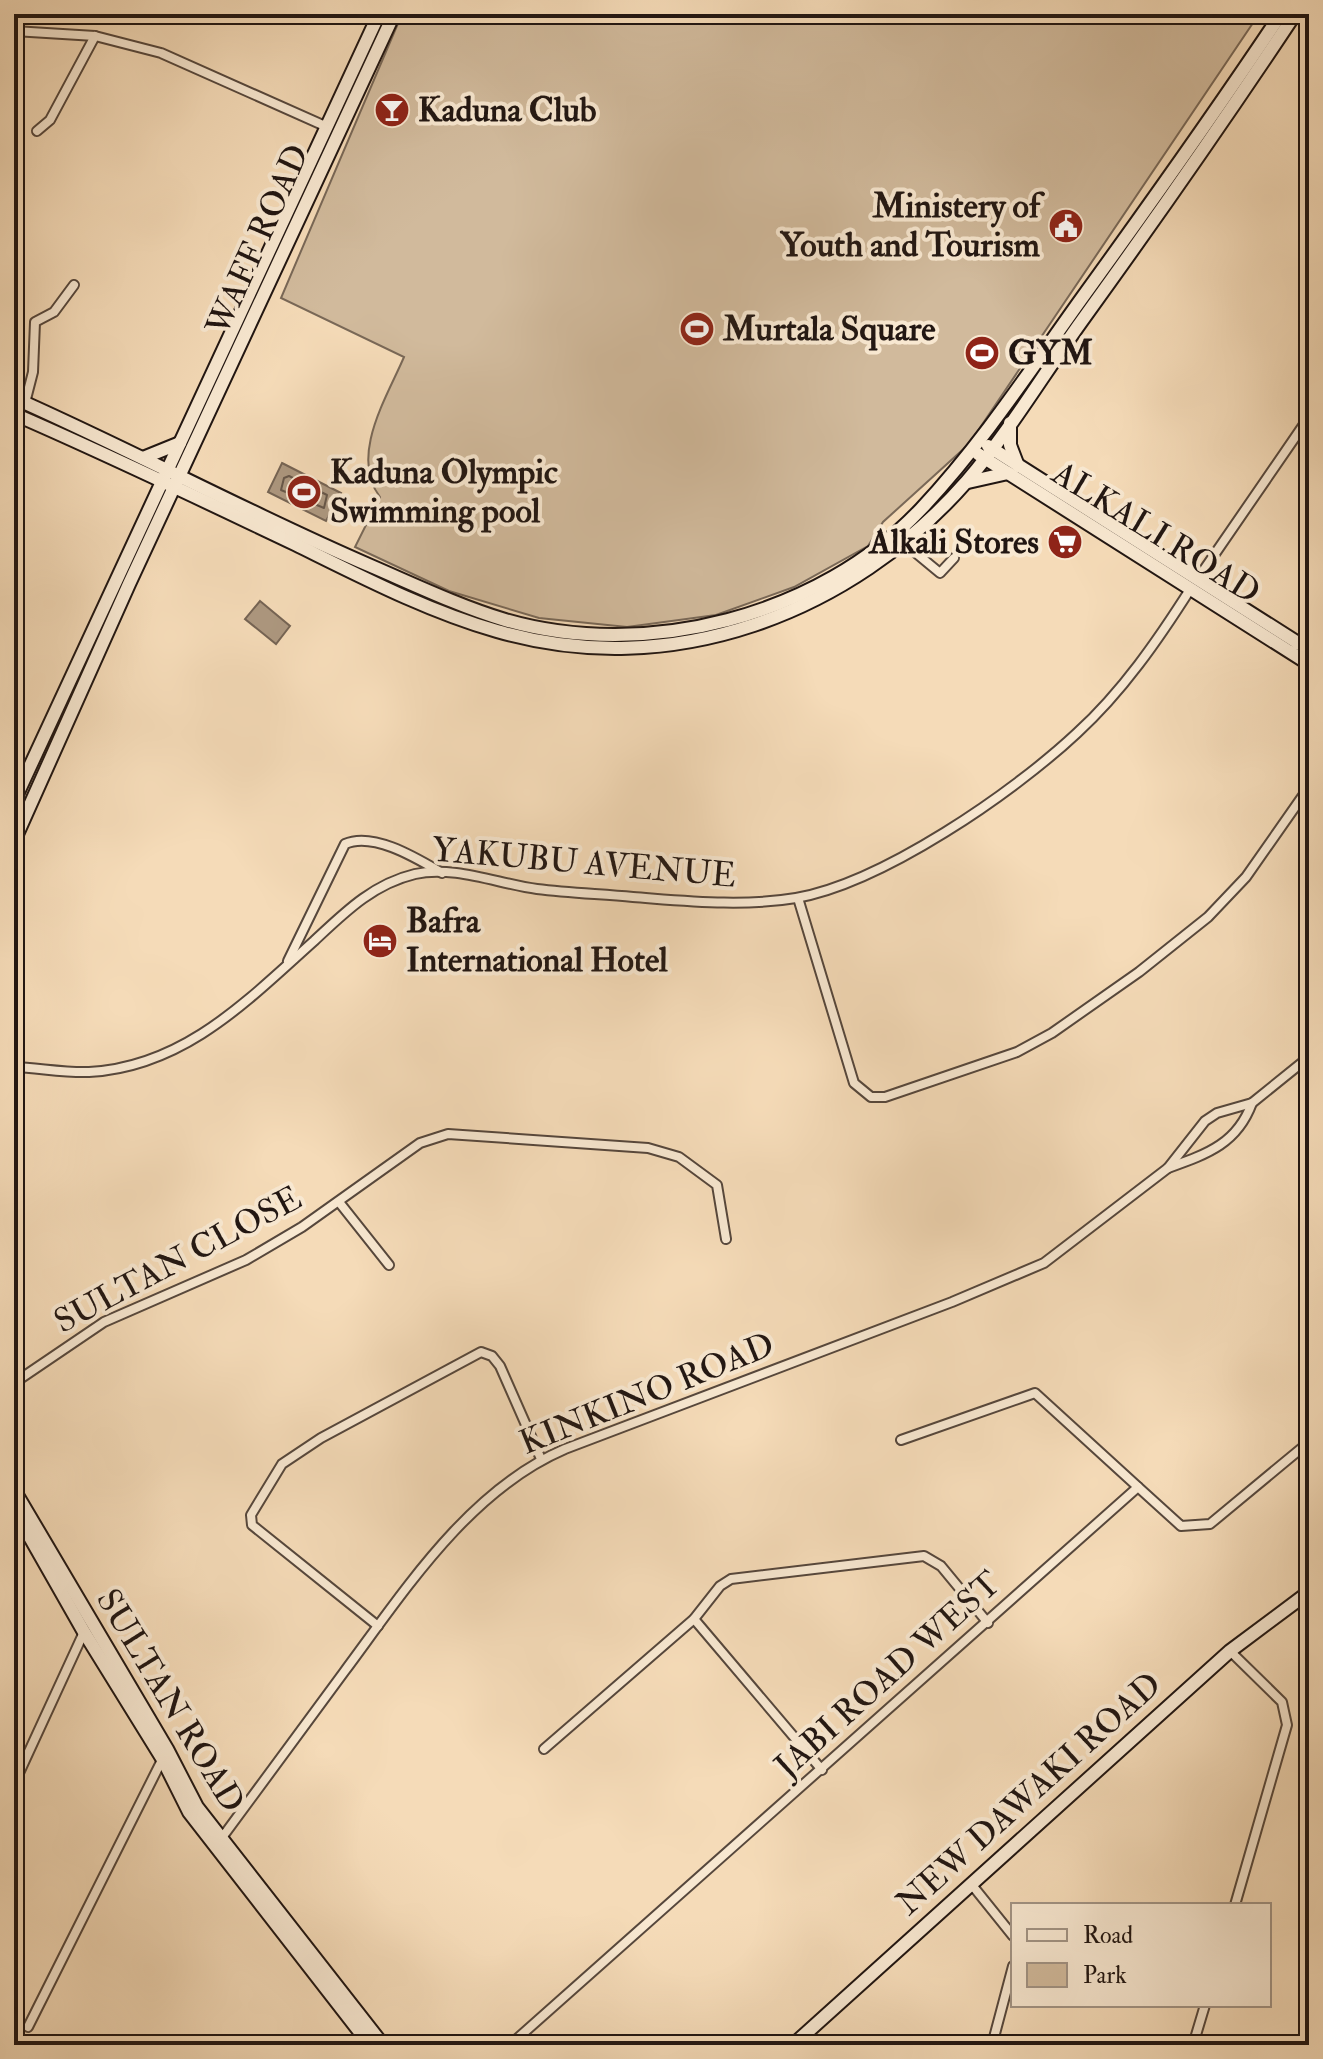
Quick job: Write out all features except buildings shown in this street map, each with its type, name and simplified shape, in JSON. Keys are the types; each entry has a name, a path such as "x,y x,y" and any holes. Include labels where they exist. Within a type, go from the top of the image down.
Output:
{"main road":[{"name":"WAFF ROAD","path":"173,483 168,470 379,14"},
{"name":"WAFF ROAD","path":"173,483 193,451 394,14"},
{"path":"19,401 173,483 462,605 546,629 628,634 718,623 789,599 824,581 896,532 976,445 1150,205 1281,14"},
{"path":"193,451 194,467 204,495 456,618 500,632 588,646 679,644 762,624 830,593 905,544 965,483 1161,213 1295,14"},
{"path":"14,414 139,464 168,470"},
{"path":"965,483 1013,469 1010,423"},
{"path":"139,464 180,443"},
{"name":"ALKALI ROAD","path":"976,445 1299,648 1309,664"},
{"path":"14,841 156,513 139,464"},
{"path":"14,801 173,483"},
{"path":"156,513 204,495"},
{"name":"SULTAN ROAD","path":"14,1490 197,1807 289,1935"},
{"name":"SULTAN ROAD","path":"14,1509 84,1632 165,1753 189,1812 289,1935"},
{"name":"NEW DAWAKI ROAD","path":"793,2045 1230,1651 1309,1592"},
{"path":"289,1935 383,2045"},
{"path":"305,1955 370,2045"}],"street":[{"path":"14,31 95,36 161,53 325,126"},
{"path":"37,131 50,120 95,36"},
{"path":"19,401 33,372 35,322 54,312 74,285"},
{"name":"YAKUBU AVENUE","path":"14,1067 88,1072 153,1058 192,1042 248,1003 356,902 386,884 418,873 442,873 536,889 689,902 744,903 798,898 862,877 912,852 1038,765 1077,733 1116,692 1309,417"},
{"path":"905,544 940,573 954,558"},
{"path":"1299,648 1309,631"},
{"path":"798,898 854,1083 871,1097 885,1097 1017,1052 1052,1033 1139,972 1208,917 1246,877 1309,787"},
{"path":"285,966 345,844 371,842 415,858 442,873"},
{"name":"KINKINO ROAD","path":"221,1839 410,1583 486,1499 541,1459 952,1302 1044,1263 1168,1168 1205,1121 1217,1113 1252,1103 1309,1057"},
{"name":"KINKINO ROAD","path":"1168,1168 1211,1152 1230,1140 1246,1120 1252,1103"},
{"name":"SULTAN CLOSE","path":"14,1383 104,1322 246,1260 339,1202 420,1143 448,1134 648,1148 679,1157 715,1182 726,1239"},
{"path":"339,1202 389,1265"},
{"path":"378,1626 252,1525 251,1515 282,1464 321,1438 481,1352 492,1356 500,1366 541,1459"},
{"path":"901,1440 1035,1393 1181,1526 1210,1524 1309,1442"},
{"name":"JABI ROAD WEST","path":"510,2045 1138,1487"},
{"path":"544,1749 694,1619 720,1586 731,1579 924,1556 941,1566 988,1623"},
{"path":"694,1619 822,1770"},
{"path":"14,1784 84,1632"},
{"path":"1230,1651 1282,1702 1287,1725 1236,1903"},
{"path":"28,2027 165,1753"},
{"path":"972,1885 1011,1934"},
{"path":"992,2045 1011,1974"},
{"path":"1193,2045 1204,2007"}],"green space":[{"name":"Murtala Square","path":"402,14 1259,14 969,444 883,522 868,546 794,587 716,615 627,627 539,618 449,591 355,547 380,497 371,481 369,445 381,408 404,357 281,298"}],"water":[{"name":"Kaduna Olympic Swimming pool","path":"282,463 341,493 326,521 268,492"},
{"path":"260,601 290,626 276,644 245,619"}],"place":[{"name":"Kaduna Club","path":"392,110"},
{"name":"Ministery of Youth and Tourism","path":"1066,226"},
{"name":"Murtala Square","path":"697,329"},
{"name":"GYM","path":"982,353"},
{"name":"Kaduna Olympic Swimming pool","path":"304,492"},
{"name":"Alkali Stores","path":"1065,542"},
{"name":"Bafra International Hotel","path":"380,941"}]}
